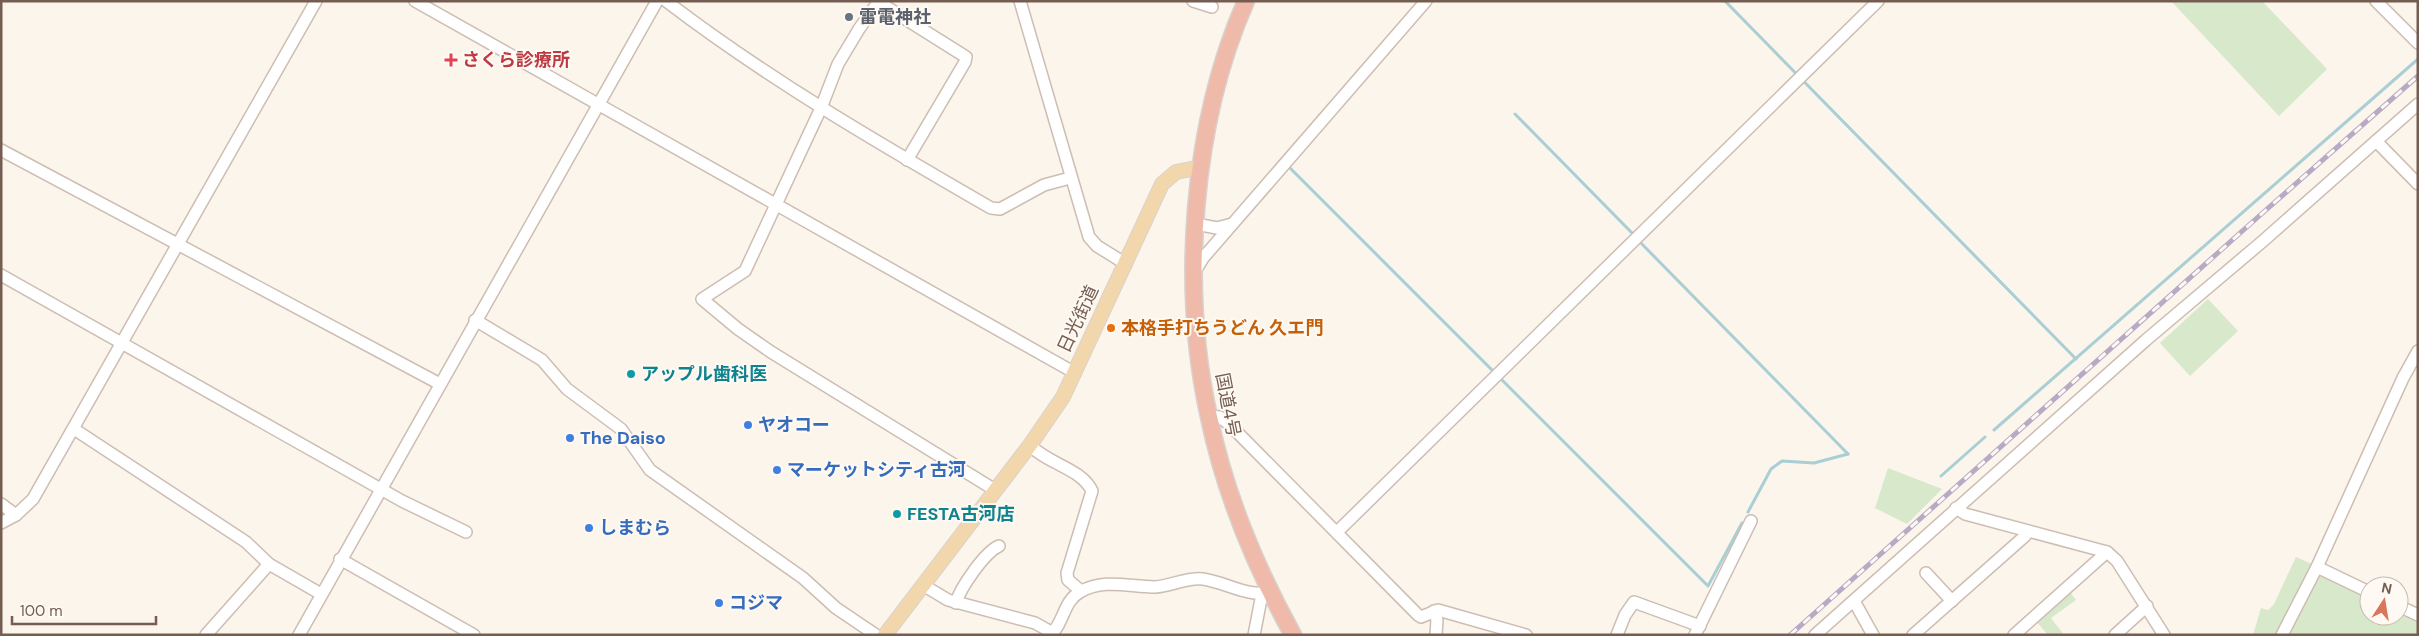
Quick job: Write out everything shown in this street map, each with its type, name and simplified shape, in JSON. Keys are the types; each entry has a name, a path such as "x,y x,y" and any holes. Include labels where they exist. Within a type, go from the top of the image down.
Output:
{"highway":[{"path":"1201,167 1211,107 1222,66 1246,1"},
{"name":"国道4号","path":"1201,167 1196,224 1195,271 1200,364 1208,416 1239,520 1266,593 1293,635"}],"main road":[{"name":"日光街道","path":"885,635 1030,446 1063,397 1162,184 1176,172 1201,167"}],"street":[{"path":"1,522 16,515 33,499 316,1"},
{"path":"415,1 1075,373"},
{"path":"299,635 340,559 657,1"},
{"path":"666,1 696,24 821,108 991,208 1000,209 1044,185 1070,178"},
{"path":"1020,1 1088,237 1097,246 1126,264"},
{"path":"1193,1 1212,8"},
{"path":"1195,271 1203,258 1232,224 1426,1"},
{"path":"1337,532 1878,1"},
{"path":"2376,1 2418,43"},
{"path":"907,160 965,62 966,57 878,2 838,64 821,108 745,271 702,299 738,330 771,352 996,490"},
{"path":"1815,635 1956,508 2418,104"},
{"path":"2376,141 2418,184"},
{"path":"1,150 440,384"},
{"path":"1196,224 1217,228 1232,224"},
{"path":"1,275 381,488 466,532"},
{"path":"476,320 542,360 567,389 621,429 650,470 803,578 836,608 876,635"},
{"path":"2282,635 2316,567 2403,378 2418,351"},
{"path":"1208,416 1220,417 1230,425 1418,615 1421,617 1438,610 1526,635"},
{"path":"74,429 246,542 269,564 322,594"},
{"path":"1030,446 1038,454 1084,479 1092,490 1066,573 1068,580 1081,590"},
{"path":"1,504 16,515"},
{"path":"1956,508 1966,514 2107,552 2116,561 2147,606 2164,635"},
{"path":"1617,635 1625,615 1634,602 1697,630 1751,521"},
{"path":"1913,635 2025,536 2027,531"},
{"path":"956,603 961,590 989,552 999,546"},
{"path":"2014,635 2107,552"},
{"path":"340,559 474,635"},
{"path":"206,635 269,564"},
{"path":"2316,567 2359,587"},
{"path":"1926,574 1952,601"},
{"path":"923,585 948,600 1035,623 1051,634 1071,597 1081,590 1115,582 1154,587 1202,579 1266,593 1254,635"},
{"path":"1854,601 1873,635"},
{"path":"2115,635 2147,606"},
{"path":"1434,611 1438,620 1436,635"}],"green space":[{"path":"2171,1 2262,1 2327,69 2279,116"},
{"path":"2208,299 2238,331 2190,376 2160,343"},
{"path":"1888,468 1942,489 1907,524 1875,508"},
{"path":"2296,557 2312,564 2276,635 2253,635 2261,608 2268,610 2274,604"},
{"path":"2318,571 2359,590 2359,626 2409,626 2409,615 2418,619 2418,635 2285,635"},
{"path":"2069,591 2076,600 2051,618 2064,635 2048,635 2035,620"}],"waterway":[{"path":"1725,1 2076,359"},
{"path":"1994,430 2418,59"},
{"path":"1515,114 1634,235"},
{"path":"1290,168 1495,373"},
{"path":"1638,240 1848,454"},
{"path":"1499,377 1708,586 1742,523"},
{"path":"1941,476 1985,437"},
{"path":"1748,512 1771,469 1782,461 1814,463 1848,454"}],"railway":[{"path":"1790,635 2418,76"}],"place":[{"name":"雷電神社","path":"849,17"},
{"name":"さくら診療所","path":"451,60"},
{"name":"本格手打ちうどん 久エ門","path":"1111,328"},
{"name":"アップル歯科医","path":"631,374"},
{"name":"ヤオコー","path":"748,425"},
{"name":"The Daiso","path":"570,438"},
{"name":"マーケットシティ古河","path":"777,470"},
{"name":"FESTA古河店","path":"897,514"},
{"name":"しまむら","path":"589,528"},
{"name":"コジマ","path":"719,603"}]}
